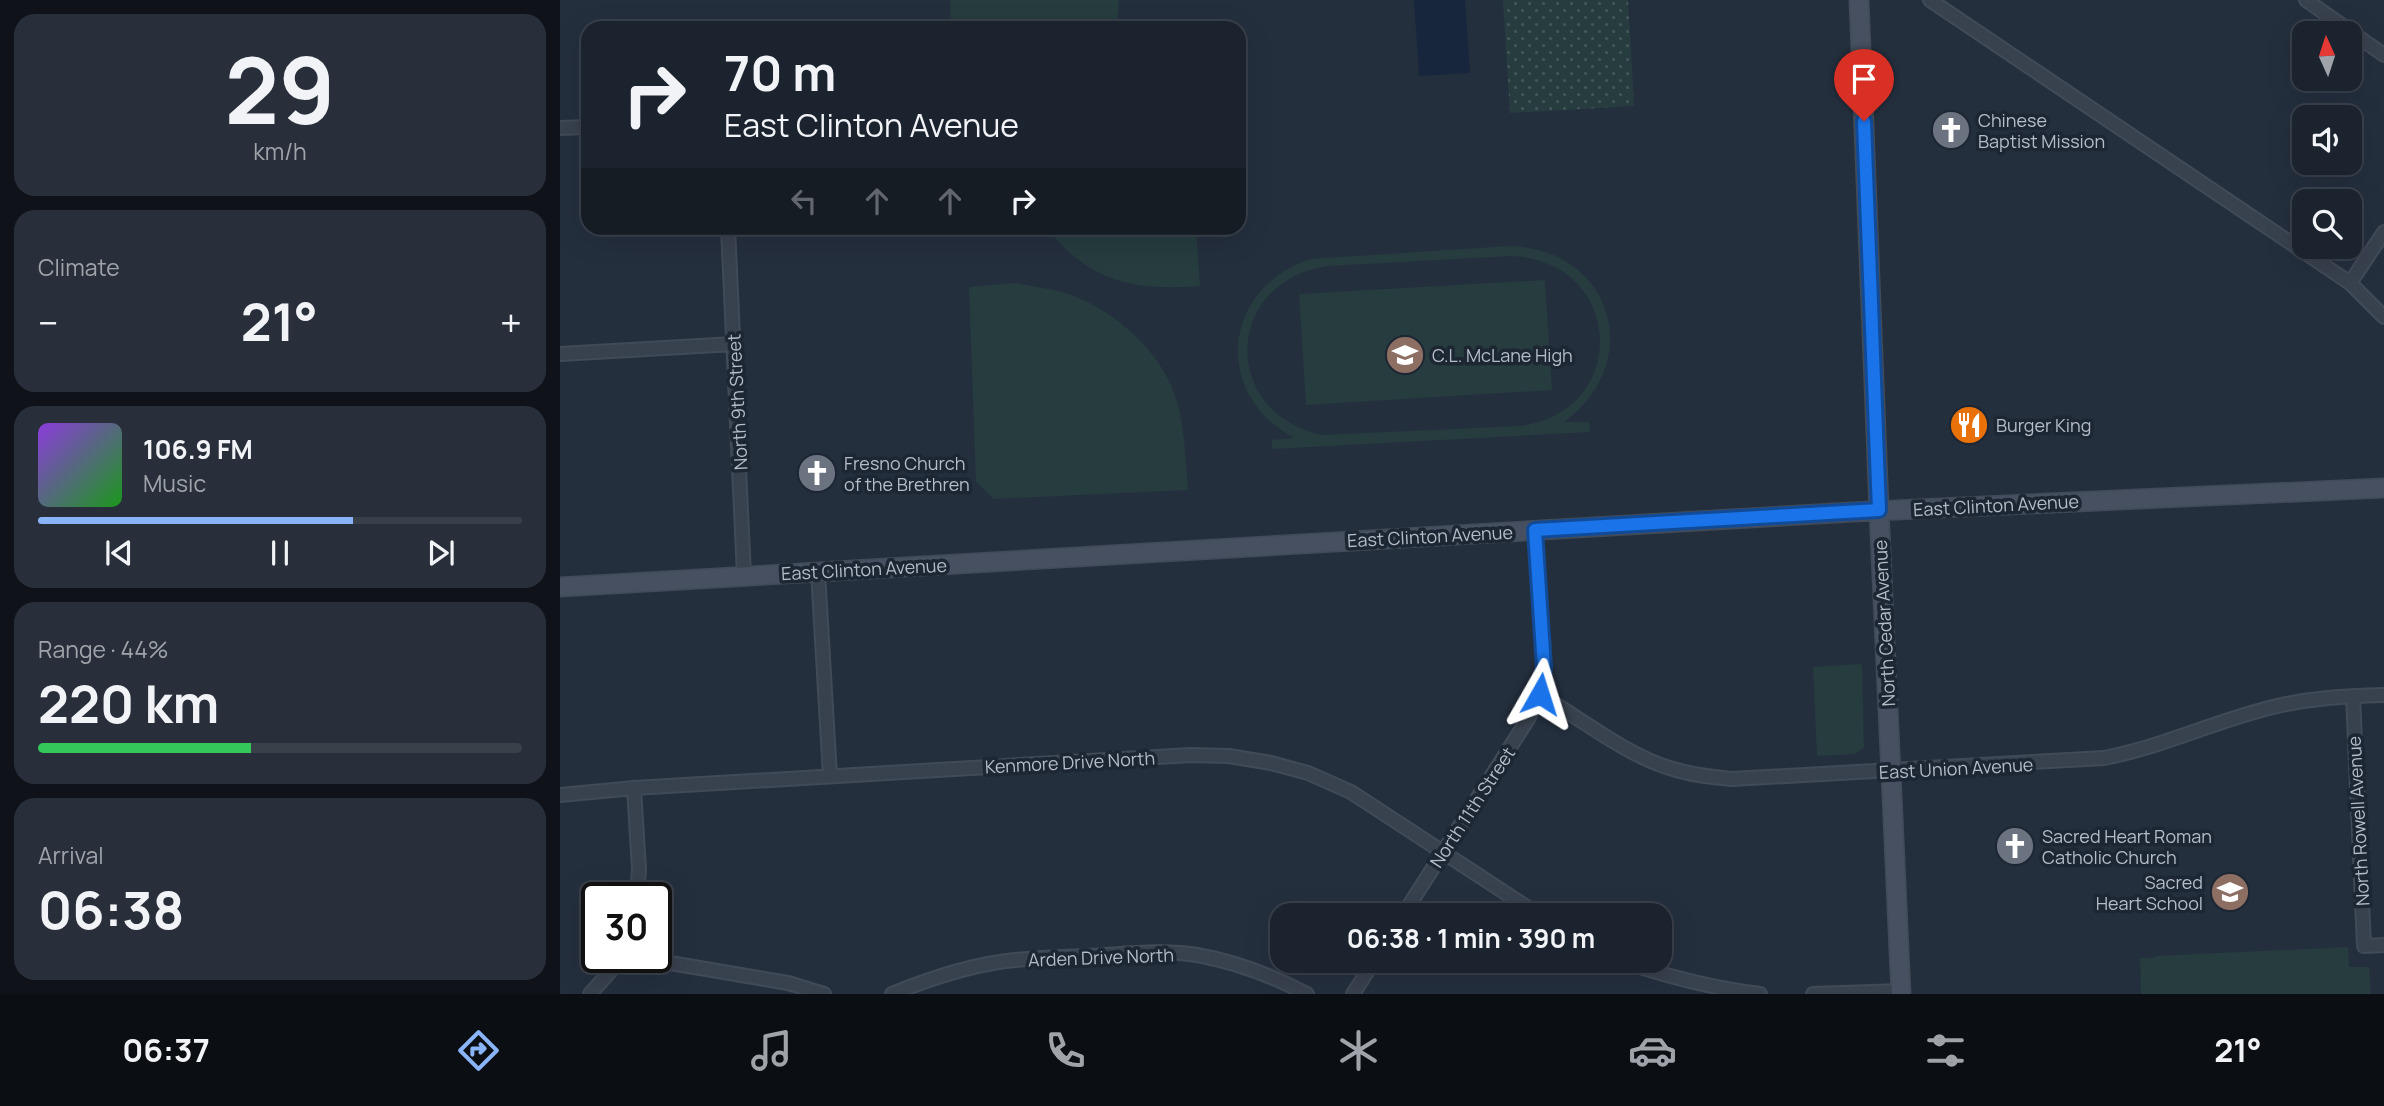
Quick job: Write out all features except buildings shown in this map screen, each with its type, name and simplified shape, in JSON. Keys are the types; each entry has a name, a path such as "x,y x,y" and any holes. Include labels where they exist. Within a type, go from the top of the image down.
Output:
{"main road":[{"name":"North Cedar Avenue","path":"1859,0 1901,992"},
{"name":"East Clinton Avenue","path":"560,587 1879,510 2384,488"}],"street":[{"path":"1930,0 2350,283 2384,317"},
{"path":"2306,0 2384,55"},
{"path":"560,128 581,127"},
{"path":"2350,283 2384,232"},
{"name":"North 9th Street","path":"728,235 744,576"},
{"path":"560,354 734,345"},
{"name":"North 11th Street","path":"1411,903 1528,719 1540,694 1544,667 1535,530"},
{"path":"818,572 830,776"},
{"name":"East Union Avenue","path":"1540,694 1639,756 1670,769 1732,779 2104,758 2131,753 2270,708 2313,698 2384,695"},
{"name":"North Rowell Avenue","path":"2353,696 2364,946 2384,945"},
{"name":"Kenmore Drive North","path":"560,795 830,776 1191,755 1229,756 1308,773 1351,792 1521,903"},
{"path":"634,788 638,882"},
{"name":"Arden Drive North","path":"892,994 966,969 1014,960 1142,953 1194,954 1236,963 1272,976 1307,994"},
{"path":"672,963 788,983 824,994"},
{"path":"590,994 609,973"},
{"path":"1353,994 1366,973"},
{"path":"1657,973 1724,990 1760,994"},
{"path":"1813,994 1901,992"}],"green space":[{"path":"950,0 1119,0 1118,21 951,21"},
{"path":"1503,0 1628,0 1634,106 1510,113"},
{"path":"1053,235 1196,235 1200,286 1154,287 1114,279 1079,261"},
{"path":"1510,246 1545,252 1573,266 1594,287 1606,313 1610,341 1605,370 1589,397 1564,422 1589,422 1590,432 1272,449 1272,440 1294,438 1267,419 1249,395 1240,369 1238,342 1245,316 1260,292 1282,273 1311,259","holes":["1511,256 1548,264 1576,282 1593,308 1600,337 1596,367 1582,394 1556,415 1520,426 1322,435 1288,422 1265,401 1251,375 1247,348 1253,320 1269,296 1294,277 1328,266"]},
{"path":"1545,280 1552,390 1306,405 1299,294"},
{"path":"1014,283 1062,292 1101,309 1136,336 1150,352 1173,389 1179,409 1188,490 994,499 976,482 969,287"},
{"path":"1862,664 1864,748 1855,754 1817,756 1813,667"},
{"path":"2348,947 2349,967 2369,967 2371,994 2141,994 2140,958"}],"water":[{"path":"1414,0 1465,0 1470,73 1419,76"}],"place":[{"name":"Chinese Baptist Mission","path":"1951,130"},
{"name":"C.L. McLane High","path":"1405,355"},
{"name":"Burger King","path":"1969,425"},
{"name":"Fresno Church of the Brethren","path":"817,473"},
{"name":"Sacred Heart Roman Catholic Church","path":"2015,846"},
{"name":"Sacred Heart School","path":"2230,892"}],"route":[{"path":"1540,694 1544,667 1535,530 1879,510 1864,121"}]}
